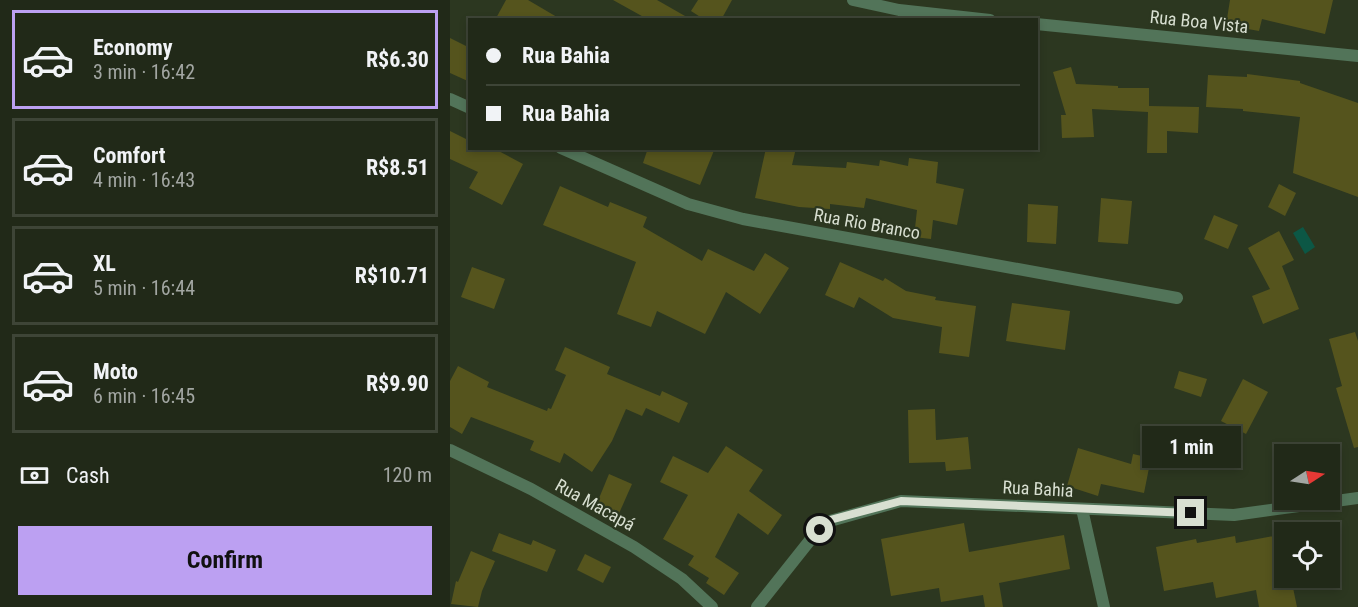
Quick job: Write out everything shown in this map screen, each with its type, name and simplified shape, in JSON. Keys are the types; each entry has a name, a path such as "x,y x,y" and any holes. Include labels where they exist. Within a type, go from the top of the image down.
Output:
{"street":[{"path":"853,0 899,10 972,18"},
{"name":"Rua Boa Vista","path":"1038,24 1358,56"},
{"path":"450,99 468,107"},
{"name":"Rua Rio Branco","path":"566,150 688,204 743,219 1177,298"},
{"name":"Rua Macapá","path":"450,450 531,489 634,547 682,579 712,607"},
{"name":"Rua Bahia","path":"757,607 811,539 830,520 901,501 1234,515 1358,498"},
{"path":"1082,509 1104,607"}],"water":[{"path":"1303,227 1315,247 1305,254 1293,233"}],"building":[{"path":"506,0 528,0 559,18 496,18"},
{"path":"613,0 657,0 688,18 645,18"},
{"path":"698,0 732,0 722,18 702,18 691,11"},
{"path":"1230,0 1333,0 1325,34 1262,19 1259,31 1226,25"},
{"path":"450,38 468,47 468,81 450,73"},
{"path":"1071,67 1076,84 1149,88 1149,106 1199,107 1198,133 1167,131 1167,153 1147,153 1148,112 1092,109 1094,137 1062,138 1061,115 1066,115 1053,72"},
{"path":"1247,74 1300,81 1300,83 1358,103 1358,197 1293,173 1300,117 1243,111 1243,109 1206,107 1208,75 1247,77"},
{"path":"450,131 468,140 468,150 497,150 523,164 502,205 469,188 478,172 450,159"},
{"path":"647,150 714,150 700,185 643,163"},
{"path":"766,150 796,150 792,165 846,168 847,162 879,166 880,160 908,166 909,158 938,162 936,183 964,189 957,225 933,220 931,239 914,237 917,210 866,198 864,208 830,204 830,209 799,207 755,198"},
{"path":"1279,184 1296,193 1285,216 1268,207"},
{"path":"560,186 608,207 610,202 647,217 643,227 702,261 708,249 754,271 765,253 789,268 760,314 726,292 705,334 657,311 651,327 617,314 636,262 543,225"},
{"path":"1101,198 1132,201 1128,244 1098,242"},
{"path":"1028,204 1058,206 1056,244 1027,242"},
{"path":"1214,215 1238,225 1228,249 1204,239"},
{"path":"1279,231 1294,260 1282,266 1299,309 1263,324 1252,296 1270,289 1248,248"},
{"path":"840,262 883,281 885,278 906,291 936,297 935,300 976,306 969,357 939,353 942,327 893,318 859,297 854,308 825,295"},
{"path":"472,267 505,279 494,309 461,297"},
{"path":"1012,303 1070,311 1065,350 1006,341"},
{"path":"1355,332 1358,341 1358,447 1354,448 1336,388 1342,386 1329,339"},
{"path":"565,347 610,367 607,374 660,396 662,391 688,403 679,423 646,408 642,416 626,409 612,441 592,472 564,453 560,463 530,450 534,441 471,417 462,434 450,427 450,381 458,366 489,382 487,387 547,411 548,408 551,409 566,375 555,370"},
{"path":"1179,371 1207,379 1201,397 1174,388"},
{"path":"1243,379 1268,392 1246,434 1221,421"},
{"path":"935,409 936,440 968,437 971,469 946,471 945,462 909,463 908,410"},
{"path":"726,446 763,470 749,491 782,515 768,535 738,513 715,557 739,573 724,595 706,583 709,578 688,565 694,556 663,539 688,495 660,482 673,456 708,473"},
{"path":"1078,448 1131,464 1133,454 1151,458 1144,493 1101,484 1098,496 1067,486"},
{"path":"609,474 632,484 617,518 595,508"},
{"path":"964,523 969,552 1064,535 1070,569 999,583 1003,607 985,607 983,595 941,602 939,588 891,596 881,539"},
{"path":"499,533 531,545 533,540 556,550 547,572 492,551"},
{"path":"1235,536 1236,543 1274,536 1274,588 1293,588 1297,607 1259,607 1256,590 1216,598 1213,582 1164,591 1156,547 1196,539 1197,543"},
{"path":"471,551 495,561 478,607 451,604 456,581 458,582"},
{"path":"585,554 611,567 603,583 577,570"}],"route":[{"path":"820,530 830,520 901,501 1191,513"}]}
